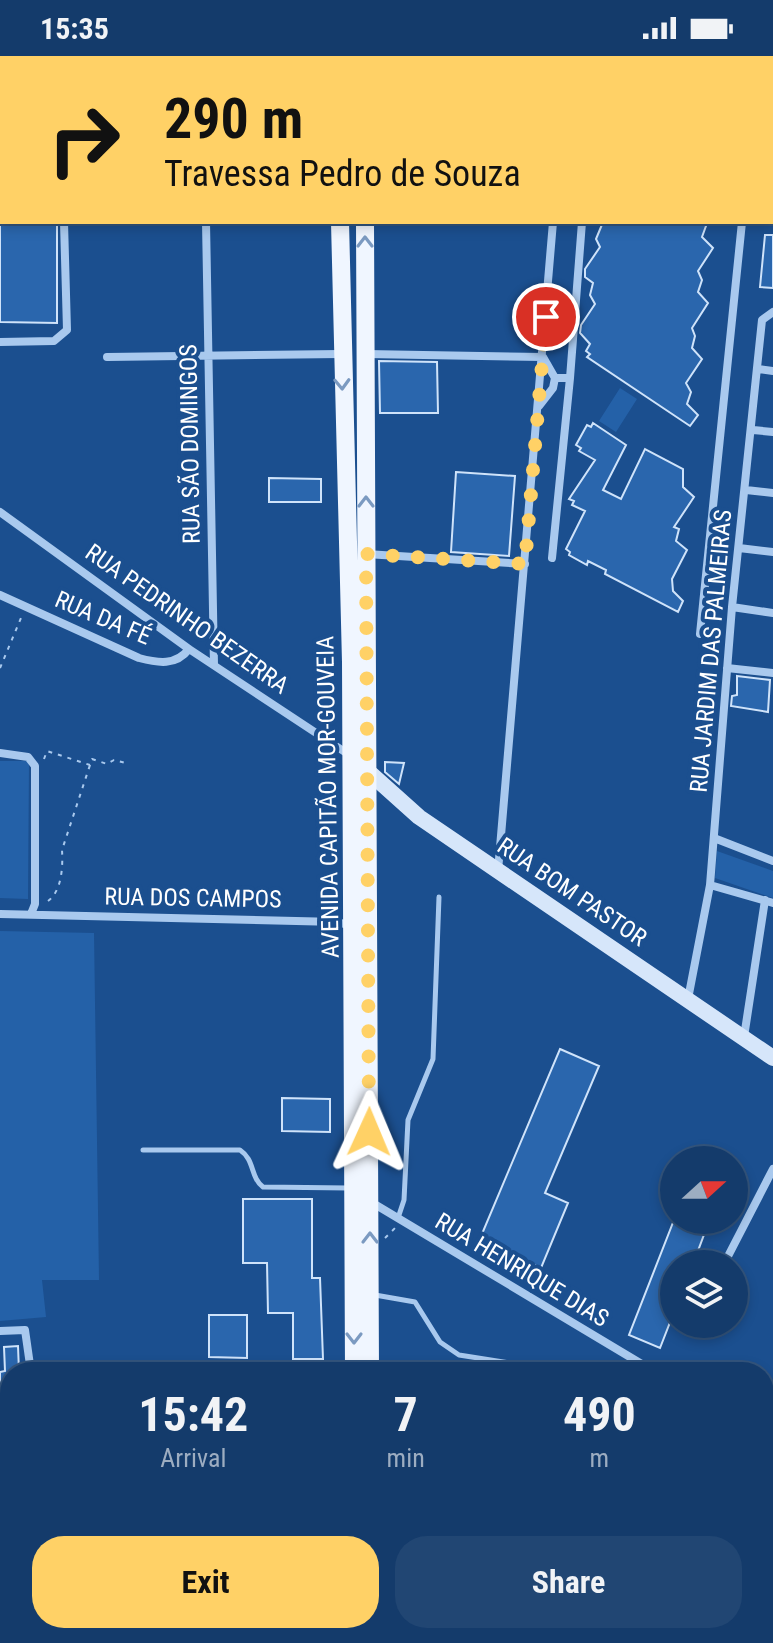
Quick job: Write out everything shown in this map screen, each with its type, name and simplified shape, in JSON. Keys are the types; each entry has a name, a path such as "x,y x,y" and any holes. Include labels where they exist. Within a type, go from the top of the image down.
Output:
{"main road":[{"name":"AVENIDA CAPITÃO MOR-GOUVEIA","path":"340,224 353,928 370,1202 370,1362"},
{"name":"AVENIDA CAPITÃO MOR-GOUVEIA","path":"354,1362 353,1188 362,1087 367,771 365,224"},
{"name":"RUA BOM PASTOR","path":"352,756 402,805 773,1058"}],"street":[{"path":"0,342 54,341 67,330 64,224"},
{"name":"RUA SÃO DOMINGOS","path":"206,224 214,665"},
{"path":"498,872 553,224"},
{"path":"552,558 582,224"},
{"path":"700,634 742,224"},
{"name":"RUA JARDIM DAS PALMEIRAS","path":"688,999 710,885 732,607 753,430 762,320 773,312"},
{"path":"107,357 341,354"},
{"path":"365,354 543,357"},
{"path":"539,407 553,388 555,378 543,357"},
{"path":"758,369 773,371"},
{"path":"555,378 570,378"},
{"path":"753,430 773,432"},
{"path":"746,490 773,493"},
{"name":"RUA PEDRINHO BEZERRA","path":"0,512 189,649 352,756"},
{"path":"739,548 773,552"},
{"path":"366,554 525,564"},
{"name":"RUA DA FÉ","path":"0,595 149,660 174,661 189,649"},
{"path":"732,607 773,613"},
{"path":"727,668 773,673"},
{"path":"0,753 32,759 36,769 35,904 31,914"},
{"path":"714,838 773,861"},
{"path":"710,885 769,901 744,1038"},
{"name":"RUA DOS CAMPOS","path":"0,914 295,920 343,923 353,928"},
{"path":"731,1250 773,1169"},
{"name":"RUA HENRIQUE DIAS","path":"370,1202 638,1362"},
{"path":"0,1331 25,1331 30,1362"}],"lane":[{"path":"397,1219 404,1200 408,1120 433,1059 439,897"},
{"path":"143,1150 240,1150 251,1161 255,1178 263,1187 353,1188"},
{"path":"370,1294 415,1302 440,1342 459,1355 503,1362"}],"path":[{"path":"0,668 26,606"},
{"path":"32,759 44,759 47,751 90,765"},
{"path":"35,904 49,901 55,896 64,863 62,850 92,759 107,764 114,760 126,763"}],"shaded area":[{"path":"620,388 637,399 616,432 599,421"},
{"path":"0,761 29,761 28,899 0,898"},
{"path":"717,851 773,871 773,898 715,878"},
{"path":"0,931 94,933 99,1280 42,1280 46,1317 0,1321"}],"building":[{"path":"0,224 57,224 57,323 0,322"},
{"path":"602,224 706,226 702,237 713,248 698,271 702,280 698,292 708,303 692,328 695,336 692,348 702,359 686,383 691,392 687,404 698,415 690,426 587,357 590,344 580,333 581,325 595,304 590,295 593,283 585,277 585,269 600,247 596,239"},
{"path":"765,235 773,235 773,288 760,287"},
{"path":"379,361 437,362 438,413 380,413"},
{"path":"593,423 626,445 603,490 621,499 645,449 683,469 683,487 694,497 674,527 679,529 676,541 687,550 672,579 673,591 683,601 678,612 605,574 606,570 588,561 587,565 569,555 566,549 585,511 572,505 574,501 569,499 595,460 579,451 581,448 576,445 587,425 591,427"},
{"path":"456,472 515,476 509,556 451,552"},
{"path":"269,478 321,479 321,502 269,502"},
{"path":"737,676 770,680 768,712 731,706 732,696 737,695"},
{"path":"385,762 404,763 399,784 385,772"},
{"path":"560,1049 599,1066 545,1193 568,1203 541,1268 479,1241"},
{"path":"282,1098 330,1099 330,1132 282,1131"},
{"path":"243,1199 312,1199 312,1278 320,1278 323,1359 293,1359 293,1313 268,1313 267,1263 243,1263"},
{"path":"669,1234 704,1234 698,1250 662,1250"},
{"path":"660,1256 660,1338 664,1338 660,1348 629,1335"},
{"path":"209,1315 247,1315 247,1358 209,1357"},
{"path":"18,1346 19,1362 5,1362 4,1347"}],"route":[{"path":"369,1132 366,554 525,564 546,317"}]}
